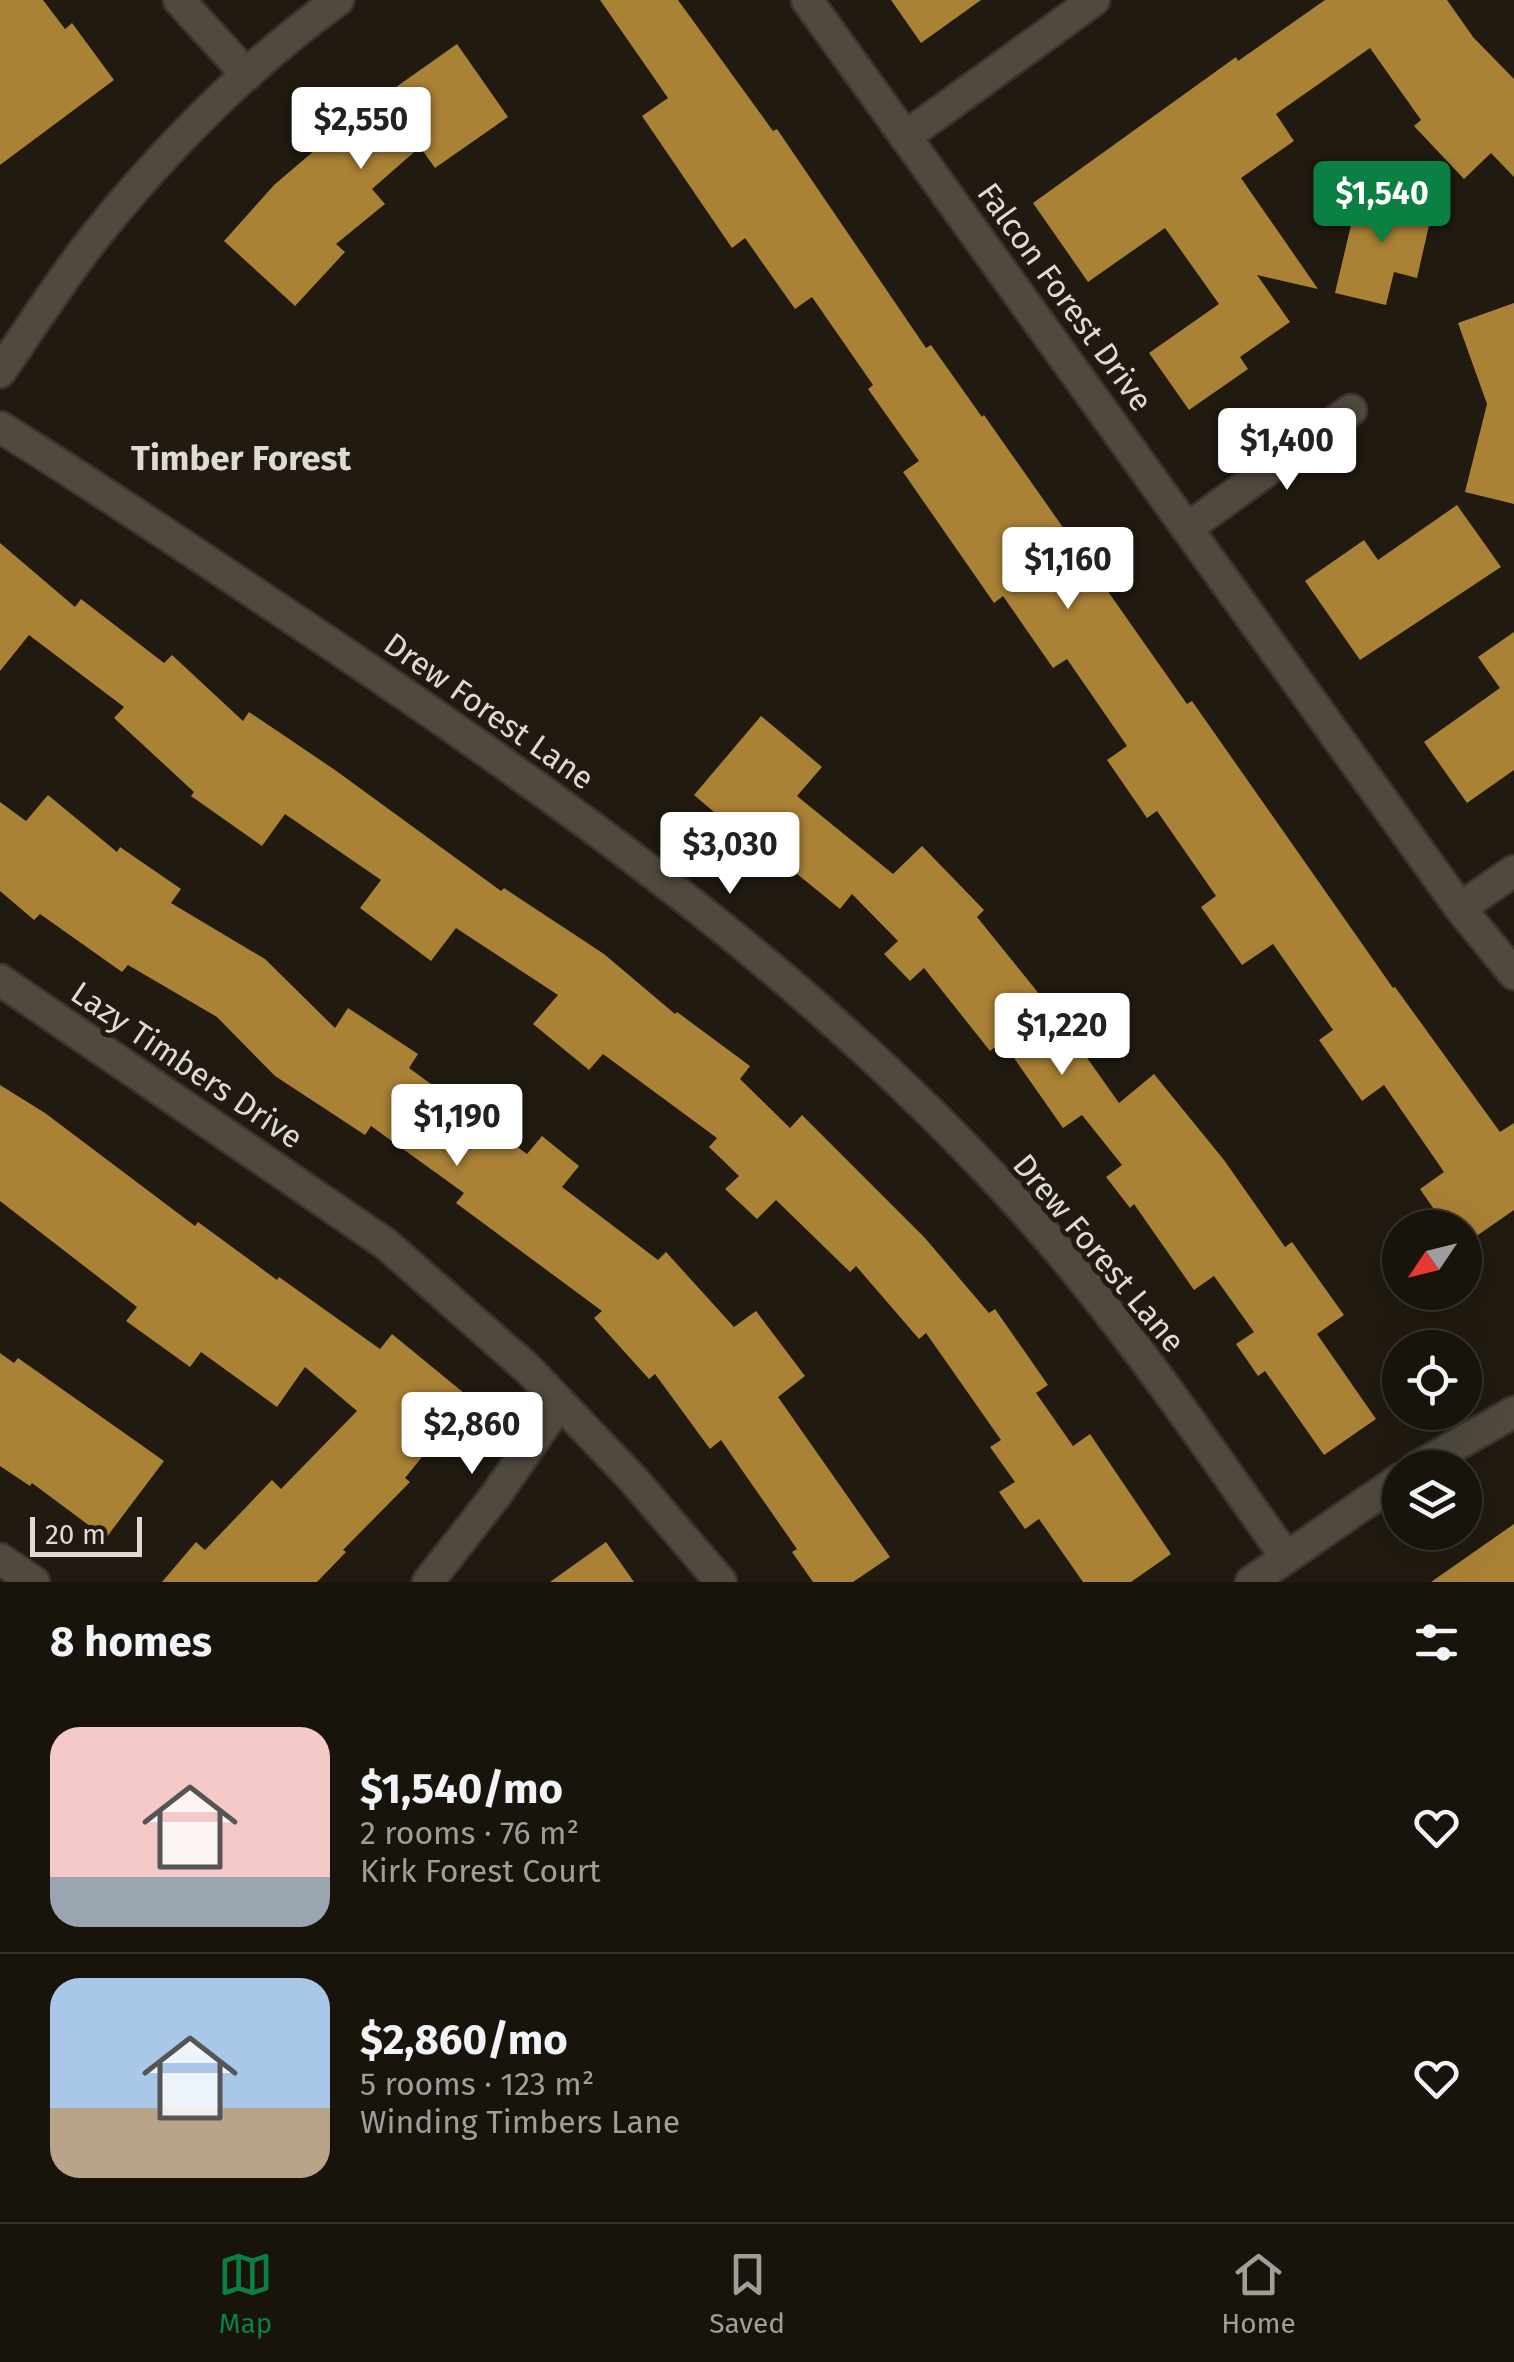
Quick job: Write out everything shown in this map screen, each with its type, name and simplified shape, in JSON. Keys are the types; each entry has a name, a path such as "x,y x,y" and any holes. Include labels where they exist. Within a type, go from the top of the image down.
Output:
{"street":[{"path":"179,0 247,74"},
{"path":"0,372 95,237 137,186 247,74 338,0"},
{"name":"Falcon Forest Drive","path":"807,0 1460,908 1514,974"},
{"path":"905,137 1094,0"},
{"path":"1189,527 1352,410"},
{"name":"Drew Forest Lane","path":"0,427 83,478 476,742 638,860 800,994 917,1099 1030,1217 1153,1372 1286,1557"},
{"path":"1460,908 1514,870"},
{"name":"Lazy Timbers Drive","path":"0,980 386,1244 528,1369 632,1478 721,1582"},
{"path":"428,1582 496,1495 559,1404"},
{"path":"1448,1450 1514,1412"},
{"path":"1250,1582 1382,1491"},
{"path":"0,1560 34,1582"}],"building":[{"path":"0,0 43,0 65,29 72,23 114,80 0,165"},
{"path":"600,0 678,0 773,131 777,129 926,348 931,345 984,415 1187,704 1192,701 1393,988 1500,1132 1514,1123 1514,1210 1482,1232 1482,1210 1435,1210 1420,1189 1444,1172 1384,1085 1362,1101 1319,1040 1333,1030 1273,944 1242,965 1201,907 1216,896 1157,811 1147,818 1107,760 1127,746 1067,659 1053,668 1003,596 994,603 903,472 919,461 868,389 873,385 812,297 795,309 745,238 732,248 642,116 668,98"},
{"path":"891,0 981,0 921,43"},
{"path":"1325,0 1447,0 1473,37 1514,79 1514,177 1491,153 1464,179 1414,126 1421,120 1370,48 1276,114 1294,141 1241,178 1318,289 1257,275 1290,322 1240,357 1248,369 1189,410 1149,353 1219,304 1165,228 1088,282 1033,203 1236,57 1238,61"},
{"path":"457,44 508,117 435,168 420,147 372,189 385,204 336,244 345,252 295,306 224,241 274,185 355,116"},
{"path":"1359,191 1433,208 1417,278 1394,272 1386,305 1335,293"},
{"path":"1514,303 1514,504 1465,492 1487,404 1458,323"},
{"path":"1457,505 1501,567 1360,660 1305,581 1364,540 1378,560"},
{"path":"0,543 75,607 81,599 164,663 172,655 243,721 249,712 335,770 501,891 504,888 604,954 675,1014 750,1066 740,1079 790,1128 802,1115 925,1238 989,1313 995,1309 1048,1385 1036,1393 1073,1446 1090,1434 1171,1554 1131,1582 1083,1582 1039,1519 1025,1529 999,1492 1015,1482 990,1447 1001,1440 926,1333 919,1339 856,1266 850,1272 776,1200 757,1219 725,1189 739,1176 709,1147 717,1138 603,1054 589,1070 533,1024 558,995 456,928 431,961 360,908 381,880 285,814 262,846 191,796 194,792 114,718 124,707 29,635 0,671"},
{"path":"1514,632 1514,770 1467,803 1424,742 1500,688 1478,657"},
{"path":"761,716 822,767 797,796 893,874 922,846 984,910 977,917 1061,1021 1119,1103 1154,1074 1224,1160 1285,1247 1292,1242 1344,1315 1317,1334 1376,1419 1324,1455 1265,1371 1258,1376 1236,1344 1254,1332 1214,1276 1194,1290 1134,1204 1130,1208 1106,1177 1122,1165 1082,1115 1063,1128 1002,1041 990,1051 924,968 910,981 884,954 898,941 852,894 840,909 758,842 754,846 694,795"},
{"path":"48,795 117,852 120,847 181,889 171,903 265,959 335,1028 348,1008 418,1054 409,1068 527,1154 542,1136 579,1166 562,1187 658,1260 666,1252 734,1327 756,1311 805,1376 778,1397 890,1557 853,1582 813,1582 792,1552 797,1549 721,1440 710,1449 655,1374 649,1379 594,1318 602,1311 456,1203 464,1193 371,1126 365,1135 275,1076 217,1017 128,965 122,972 40,914 34,920 0,891 0,802 26,821"},
{"path":"0,1085 45,1113 195,1226 198,1222 380,1349 392,1334 470,1398 405,1478 410,1482 317,1582 162,1582 196,1542 205,1550 272,1480 281,1489 357,1411 305,1367 277,1407 201,1352 190,1367 126,1321 137,1307 0,1201"},
{"path":"0,1353 14,1363 18,1358 164,1461 106,1538 32,1483 30,1486 0,1466"},
{"path":"1514,1524 1514,1582 1431,1582 1482,1550"},
{"path":"606,1542 634,1582 550,1582"}],"district":[{"name":"Timber Forest","path":"241,458"}]}
